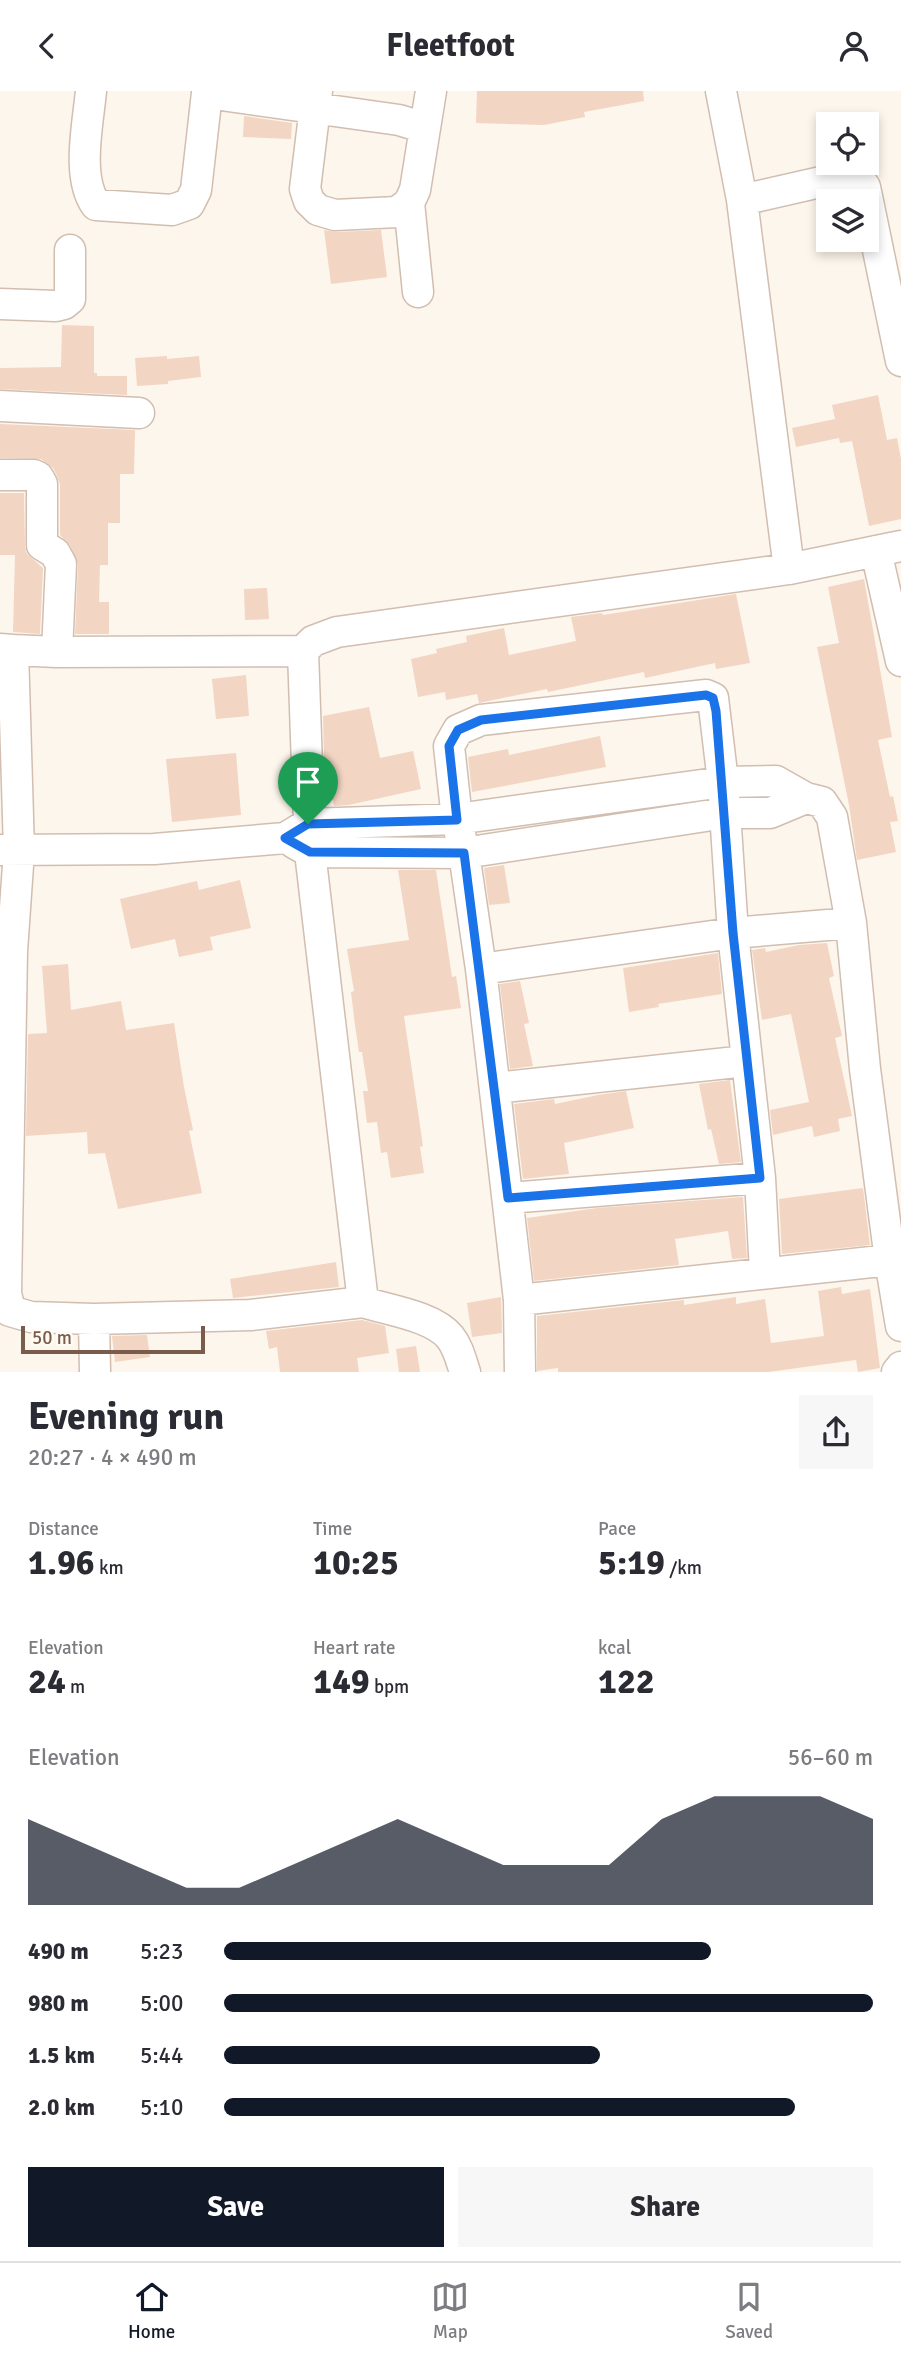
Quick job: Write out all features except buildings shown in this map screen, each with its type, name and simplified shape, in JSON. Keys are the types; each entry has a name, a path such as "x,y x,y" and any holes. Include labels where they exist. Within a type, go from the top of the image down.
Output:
{"street":[{"path":"91,91 85,171 88,194 96,205 172,210 189,204 196,190 207,92 316,99 425,128"},
{"path":"316,99 305,188 310,201 318,210 335,215 397,212 409,203 415,190 430,91"},
{"path":"721,91 742,201 789,569"},
{"path":"742,201 847,176 858,179 865,187 901,361"},
{"path":"409,203 418,292"},
{"path":"0,304 64,305 70,299 70,250"},
{"path":"0,407 139,413"},
{"path":"0,475 34,475 42,484 42,545 55,553 61,565 57,652"},
{"path":"363,1302 301,838 303,651 313,641 337,632 789,569 888,549 901,661"},
{"path":"303,651 57,652 6,649 9,851 6,951 6,1293 10,1311 31,1317 94,1319 251,1315 363,1302 435,1324 449,1336 457,1348 466,1372"},
{"path":"520,1372 519,1300 508,1198 481,969 457,820 449,746 458,730 481,720 706,695 713,698 723,782 733,933 760,1178 765,1273"},
{"path":"9,851 154,849 301,838 457,820 723,782 776,781 806,798 822,801 832,817 851,923 865,1069 901,1326"},
{"path":"301,838 464,853 725,813 770,813 806,798"},
{"path":"481,969 733,933 851,923"},
{"path":"495,1088 746,1061"},
{"path":"508,1198 760,1178"},
{"path":"519,1300 890,1260"},
{"path":"94,1319 95,1372"},
{"path":"897,1372 901,1367"}],"route":[{"path":"706,695 713,698 723,782 733,933 760,1178 508,1198 481,969 464,853 310,852 285,838 308,824 457,820 449,746 458,730 481,720 706,695"}]}
